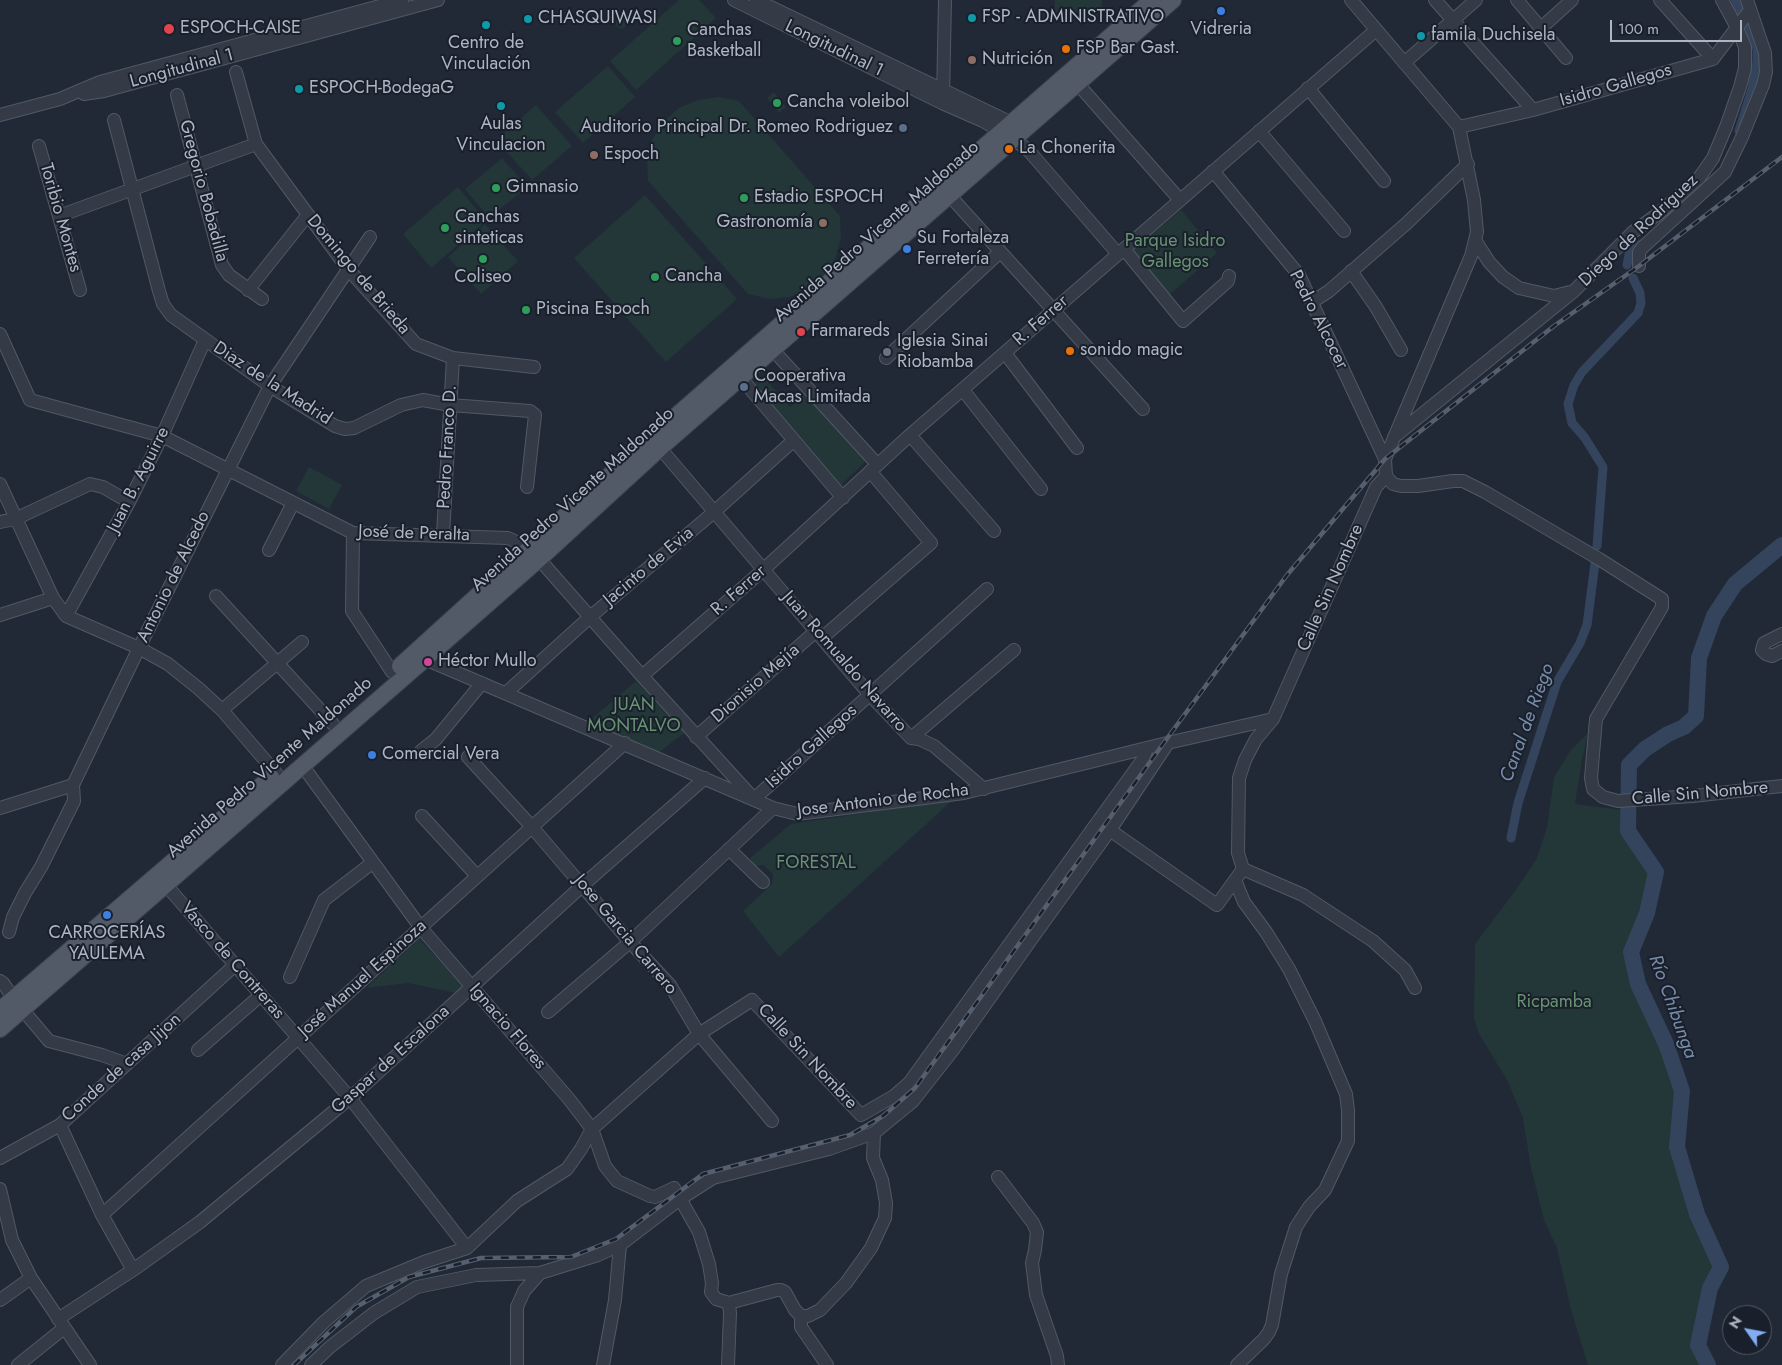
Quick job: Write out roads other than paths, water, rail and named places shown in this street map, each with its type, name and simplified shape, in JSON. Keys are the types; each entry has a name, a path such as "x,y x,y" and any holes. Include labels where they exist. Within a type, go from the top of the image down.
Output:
{"main road":[{"name":"Avenida Pedro Vicente Maldonado","path":"0,1010 18,1004 166,885 425,659 651,438 1013,130 1152,0"},
{"name":"Avenida Pedro Vicente Maldonado","path":"0,1029 18,1004 276,773 392,672 660,448 950,196 1013,130 1077,83 1173,0"}],"street":[{"name":"Longitudinal 1","path":"69,96 100,82 402,0"},
{"name":"Longitudinal 1","path":"0,115 69,96 104,91 438,0"},
{"name":"Longitudinal 1","path":"734,0 1013,130 1029,151 1183,321 1228,281 1230,276"},
{"name":"Longitudinal 1","path":"756,0 943,97"},
{"path":"943,97 945,0"},
{"path":"1351,0 1459,127 1468,164 1477,232 1472,256 1385,459 1386,476"},
{"path":"1435,0 1533,110"},
{"path":"1404,63 1476,0"},
{"path":"1517,0 1566,58"},
{"path":"1541,28 1572,0"},
{"path":"1660,0 1713,59 1738,26 1748,4"},
{"name":"Diego de Rodriguez","path":"1475,240 1489,262 1503,277 1519,288 1554,296 1574,290 1633,232 1658,214 1699,178 1713,158 1729,119 1745,68 1745,47 1738,26 1722,0"},
{"path":"1638,266 1639,252 1643,247 1725,172 1742,138 1763,85 1766,72 1765,53 1748,4"},
{"name":"R. Ferrer","path":"642,676 763,570 910,435 1376,30"},
{"name":"Isidro Gallegos","path":"1459,127 1533,110 1713,59"},
{"name":"Domingo de Brieda","path":"236,72 256,144 307,216 348,269 416,344 452,358 534,367"},
{"path":"1077,83 1180,200"},
{"path":"1308,88 1384,181"},
{"name":"Gregorio Bobadilla","path":"177,95 222,265 229,275 262,299"},
{"name":"Diaz de la Madrid","path":"114,120 163,304 171,315 270,386 335,426 344,429 354,428 411,402 423,400 450,405 530,411 535,415 527,487"},
{"path":"1259,130 1344,231"},
{"path":"59,216 256,144"},
{"name":"Toribio Montes","path":"39,146 80,290"},
{"path":"1312,302 1329,291 1407,223 1468,164"},
{"name":"Pedro Alcocer","path":"1213,171 1299,275 1385,459"},
{"path":"950,196 1143,409"},
{"path":"248,290 307,216"},
{"name":"Antonio de Alcedo","path":"9,932 13,917 74,801 73,785 138,648 270,386 370,237"},
{"path":"886,358 1000,252"},
{"path":"1350,271 1376,307 1401,350"},
{"path":"1394,437 1574,290"},
{"name":"José de Peralta","path":"0,334 4,354 30,400 162,436 354,533 508,538 534,554 696,737 754,799"},
{"name":"Juan B. Aguirre","path":"66,616 129,502 162,436 205,340"},
{"path":"773,350 873,468"},
{"path":"1005,353 1077,448"},
{"name":"Pedro Franco D.","path":"442,535 452,358"},
{"path":"741,378 843,498"},
{"path":"963,390 1041,489"},
{"path":"1414,390 1422,399 1437,402"},
{"path":"910,435 994,531"},
{"name":"Jacinto de Evia","path":"506,693 590,617 714,512 793,441"},
{"name":"Juan Romualdo Navarro","path":"660,448 870,695 911,738 919,739 934,746 984,789"},
{"name":"Dionisio Mejía","path":"696,737 931,544 873,468"},
{"name":"Calle Sin Nombre","path":"1243,869 1238,852 1239,778 1245,760 1256,739 1273,718 1376,486 1386,476 1393,484 1402,486 1453,481 1463,482 1486,492 1660,596 1663,602 1662,606 1596,719 1591,778 1593,789 1603,797 1618,801 1647,800 1782,786"},
{"path":"0,484 53,598 66,616 138,648 168,664 222,710 276,773"},
{"path":"0,522 15,519 90,484 103,487 129,502"},
{"path":"269,550 293,503"},
{"path":"354,533 352,611 392,672"},
{"name":"Isidro Gallegos","path":"754,799 988,590"},
{"path":"216,596 333,724"},
{"path":"0,615 53,598"},
{"path":"1782,634 1764,643 1762,650 1772,656 1782,651"},
{"path":"222,710 302,642"},
{"path":"911,738 1014,650"},
{"name":"Jose Antonio de Rocha","path":"425,659 773,808 797,814 984,789 1273,718"},
{"path":"421,751 436,739 482,683"},
{"path":"311,1365 330,1347 374,1313 417,1287 476,1275 540,1273 598,1255 620,1245 680,1199 713,1178 829,1149 874,1133 913,1101 953,1050 1110,830 1168,743"},
{"name":"José Manuel Espinoza","path":"102,1215 625,744"},
{"path":"1033,937 1023,926 1143,759 1147,748"},
{"name":"Jose Garcia Carrero","path":"468,757 670,985 698,1034 772,1120"},
{"name":"Ignacio Flores","path":"302,765 420,928 569,1099 592,1129 605,1166 617,1181 655,1197 674,1188 680,1199"},
{"name":"Gaspar de Escalona","path":"18,1365 61,1323 200,1222 350,1098 583,885 705,778"},
{"path":"0,808 73,785"},
{"path":"548,1012 630,942 773,808"},
{"path":"422,816 478,876"},
{"path":"1098,822 1217,905 1243,869 1303,895 1373,940 1405,970 1415,988"},
{"path":"729,849 763,882"},
{"path":"290,977 324,900 372,862"},
{"path":"1235,880 1244,902 1266,932 1289,969 1328,1050 1346,1094 1348,1134 1348,1141 1325,1190 1309,1207 1296,1227 1281,1274 1272,1326 1264,1339 1237,1365"},
{"name":"Vasco de Contreras","path":"166,885 350,1098 467,1248"},
{"name":"Calle Sin Nombre","path":"698,1034 752,1000 861,1115 894,1096 909,1083 1023,926"},
{"name":"Conde de casa Jijon","path":"0,1158 60,1125 235,965"},
{"path":"0,981 49,1041 102,1055 127,1064"},
{"path":"198,1050 261,995"},
{"path":"282,1365 324,1322 366,1286 424,1262 467,1248 517,1201 567,1169 592,1129 698,1034"},
{"path":"60,1125 102,1215 133,1270"},
{"path":"801,1316 811,1315 820,1310 846,1283 871,1248 884,1218 886,1203 882,1180 873,1158 874,1133"},
{"path":"998,1177 1033,1223 1037,1232 1032,1263 1035,1287 1057,1356 1058,1365"},
{"path":"0,1189 12,1240 31,1278 90,1365"},
{"path":"680,1199 700,1232 709,1264 712,1283 711,1292 716,1299 728,1303 777,1290 785,1292 795,1310 801,1316 801,1327 827,1365"},
{"path":"603,1365 616,1300 620,1245"},
{"path":"517,1365 517,1307 524,1291 540,1273"},
{"path":"1,1298 31,1278"},
{"path":"728,1303 730,1313 728,1365"}],"waterway":[{"name":"Canal de Riego","path":"1735,0 1749,27 1757,49 1757,62 1752,89 1739,131"},
{"name":"Canal de Riego","path":"1627,265 1629,254 1641,244"},
{"name":"Canal de Riego","path":"1597,546 1603,467 1585,438 1572,423 1568,404 1574,385 1582,372 1638,313 1641,303 1640,293 1633,278"},
{"name":"Río Chibunga","path":"1708,1365 1698,1345 1710,1288 1721,1267 1697,1214 1677,1147 1682,1091 1666,1044 1638,984 1631,952 1647,913 1656,872 1628,831 1629,765 1645,749 1668,734 1684,727 1696,716 1699,658 1714,616 1735,584 1782,545"},
{"name":"Canal de Riego","path":"1511,838 1518,803 1557,682 1580,643 1587,625 1595,563"}],"railway":[{"path":"294,1365 356,1307 409,1277 481,1258 571,1257 616,1239 703,1174 850,1135 883,1116 915,1088 1287,575 1385,459 1554,326 1639,266 1782,157"}],"place":[{"name":"Vidreria","path":"1221,11"},
{"name":"FSP - ADMINISTRATIVO","path":"972,18"},
{"name":"CHASQUIWASI","path":"528,19"},
{"name":"Centro de Vinculación","path":"486,25"},
{"name":"ESPOCH-CAISE","path":"169,29"},
{"name":"famila Duchisela","path":"1421,36"},
{"name":"Canchas Basketball","path":"677,41"},
{"name":"FSP Bar Gast.","path":"1066,49"},
{"name":"Nutrición","path":"972,60"},
{"name":"ESPOCH-BodegaG","path":"299,89"},
{"name":"Cancha voleibol","path":"777,103"},
{"name":"Aulas Vinculacion","path":"501,106"},
{"name":"Auditorio Principal Dr. Romeo Rodriguez","path":"903,128"},
{"name":"La Chonerita","path":"1009,149"},
{"name":"Espoch","path":"594,155"},
{"name":"Gimnasio","path":"496,188"},
{"name":"Estadio ESPOCH","path":"744,198"},
{"name":"Gastronomía","path":"823,223"},
{"name":"Canchas sinteticas","path":"445,228"},
{"name":"Su Fortaleza Ferretería","path":"907,249"},
{"name":"Coliseo","path":"483,259"},
{"name":"Cancha","path":"655,277"},
{"name":"Piscina Espoch","path":"526,310"},
{"name":"Farmareds","path":"801,332"},
{"name":"sonido magic","path":"1070,351"},
{"name":"Iglesia Sinai Riobamba","path":"887,352"},
{"name":"Cooperativa Macas Limitada","path":"744,387"},
{"name":"Héctor Mullo","path":"428,662"},
{"name":"Comercial Vera","path":"372,755"},
{"name":"CARROCERÍAS YAULEMA","path":"107,915"}],"park label":[{"name":"Parque Isidro Gallegos","path":"1175,252"},
{"name":"JUAN MONTALVO","path":"634,716"},
{"name":"FORESTAL","path":"816,864"},
{"name":"Ricpamba","path":"1554,1003"}]}
